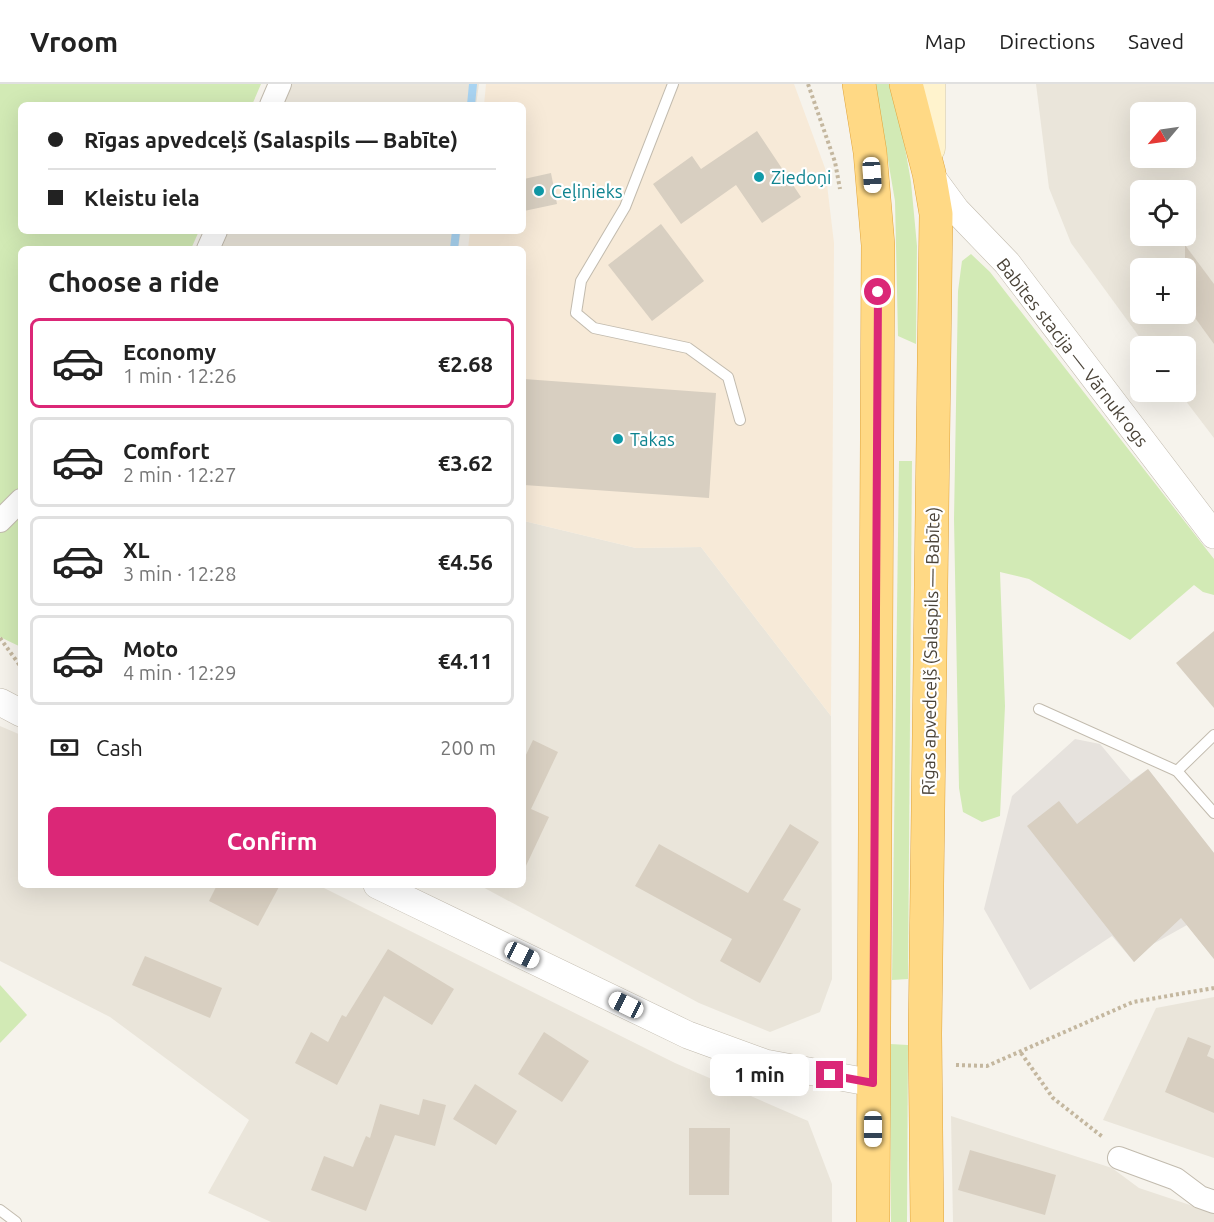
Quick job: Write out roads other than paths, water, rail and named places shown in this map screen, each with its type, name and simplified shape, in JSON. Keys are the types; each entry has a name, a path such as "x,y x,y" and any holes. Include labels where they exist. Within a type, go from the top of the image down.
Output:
{"highway":[{"path":"844,84 870,152"},
{"path":"859,84 870,152 878,245 873,1222"},
{"name":"Rīgas apvedceļš (Salaspils — Babīte)","path":"906,84 929,173 936,214 925,1011 927,1222"}],"main road":[{"path":"929,84 929,173"}],"street":[{"path":"272,102 280,84"},
{"name":"Babītes stacija — Vārnukrogs","path":"929,173 956,210 1007,263 1214,535"},
{"path":"0,521 18,503"},
{"path":"0,702 18,711"},
{"path":"383,888 688,1035 765,1063 873,1083"},
{"path":"1119,1158 1176,1179 1200,1197 1214,1202"}],"lane":[{"path":"673,84 625,207 581,281 576,313 594,328 688,348 728,377 740,420"},
{"path":"1039,709 1177,771 1214,813"},
{"path":"1177,771 1214,735"},
{"path":"0,1210 16,1222"}],"waterway":[{"path":"471,102 473,84"},
{"path":"454,246 456,234"}],"place":[{"name":"Ziedoņi","path":"759,177"},
{"name":"Ceļinieks","path":"539,191"},
{"name":"Takas","path":"618,439"}]}
